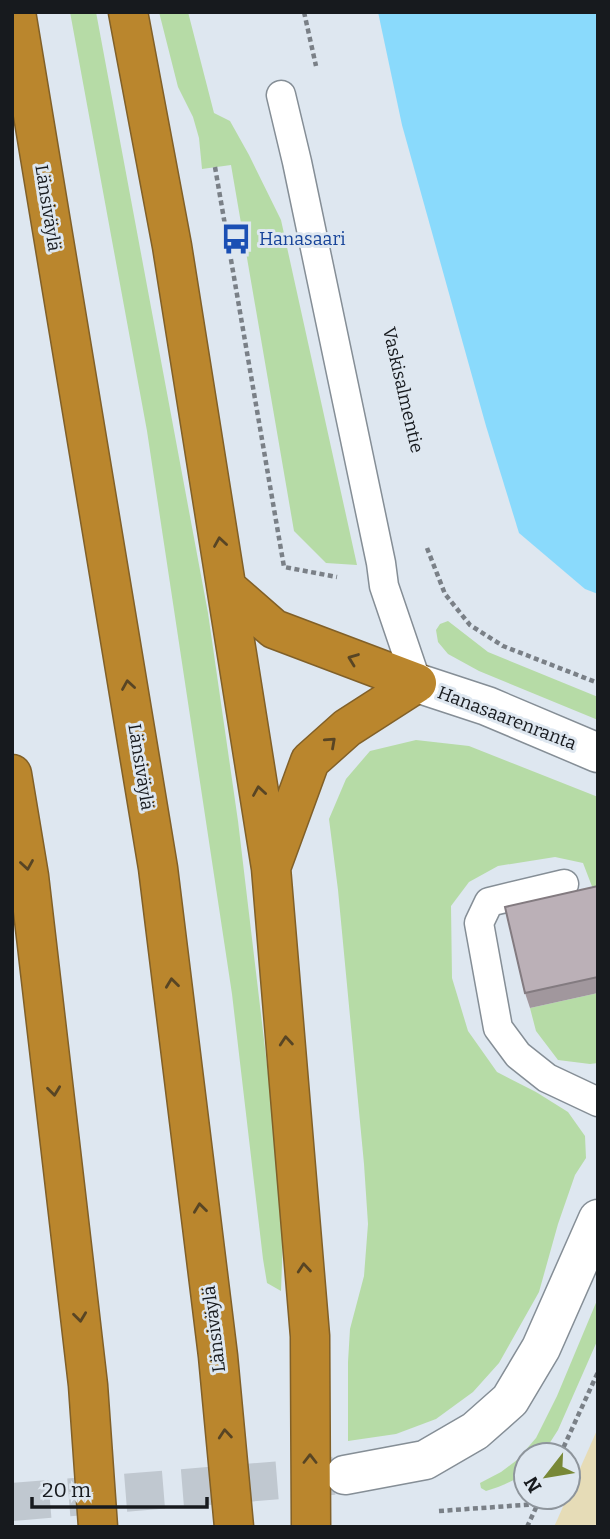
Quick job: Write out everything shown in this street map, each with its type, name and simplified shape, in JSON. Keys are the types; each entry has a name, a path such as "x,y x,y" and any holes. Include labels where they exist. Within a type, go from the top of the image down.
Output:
{"highway":[{"name":"Länsiväylä","path":"16,12 158,868 218,1356 234,1527"},
{"path":"128,12 172,246 271,868 310,1336 311,1527"},
{"path":"227,589 274,629 416,683"},
{"path":"271,868 310,761 347,728 416,683"},
{"path":"12,774 29,876 88,1385 98,1527"}],"street":[{"name":"Hanasaarenranta","path":"416,683 487,706 598,754"},
{"path":"345,1475 425,1460 475,1431 510,1400 541,1348 598,1219"}],"lane":[{"path":"281,95 384,586 416,683"},
{"path":"564,884 489,902 479,923 498,1028 519,1055 547,1078 598,1102"}],"path":[{"path":"304,12 316,67"},
{"path":"215,167 284,567 384,586 445,594"},
{"path":"425,543 445,594 470,625 503,646 598,683"},
{"path":"566,1441 598,1372"},
{"path":"527,1527 534,1511"}],"green space":[{"path":"70,12 96,12 208,613 238,821 272,1107 283,1236 281,1291 267,1283 263,1259 232,994 147,431"},
{"path":"159,12 188,12 214,113 230,121 281,220 357,565 326,563 294,531 231,165 202,169 199,138 193,117 178,87"},
{"path":"448,621 488,652 598,697 598,720 479,671 448,654 438,642 436,630 440,624"},
{"path":"416,740 469,746 598,797 598,902 583,863 555,857 498,866 469,882 451,906 452,978 468,1031 497,1072 568,1112 585,1136 586,1158 575,1175 539,1292 499,1363 473,1392 436,1419 396,1434 348,1441 350,1329 364,1276 368,1224 338,890 329,819 346,779 370,751"},
{"path":"598,993 598,1063 558,1060 536,1031 530,1008"},
{"path":"598,1298 598,1339 558,1430 551,1441 533,1441 557,1396"},
{"path":"512,1464 512,1480 486,1491 481,1488 480,1483"}],"sand":[{"path":"598,1428 598,1527 554,1527 561,1511 582,1511 582,1464"}],"water":[{"path":"378,12 598,12 598,594 585,589 519,533 486,426 402,125"}],"building":[{"path":"598,886 598,977 525,993 505,907"}],"tunnel":[{"path":"12,1502 343,1475"}],"place":[{"name":"Hanasaari","path":"236,239"}]}
